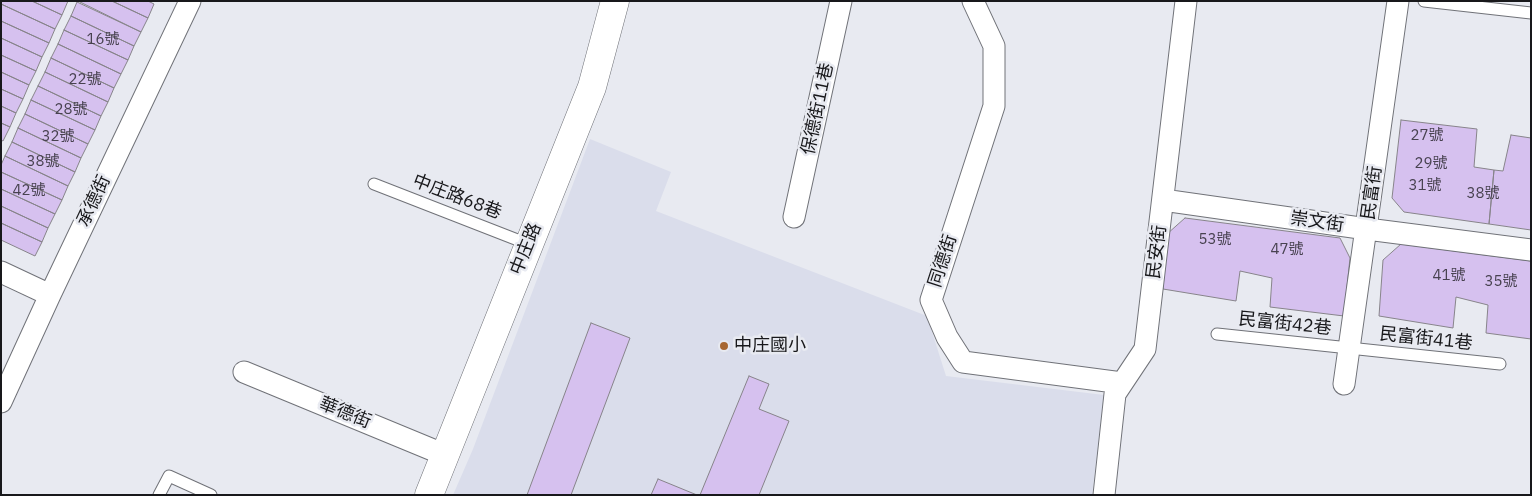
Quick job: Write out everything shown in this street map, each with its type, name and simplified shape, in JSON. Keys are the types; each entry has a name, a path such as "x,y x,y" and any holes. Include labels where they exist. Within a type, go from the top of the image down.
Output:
{"street":[{"name":"承德街","path":"1,402 190,1"},
{"name":"中庄路","path":"430,495 528,244 592,87 615,1"},
{"name":"保德街11巷","path":"794,218 841,1"},
{"name":"同德街","path":"973,1 994,46 994,106 931,300 947,337 964,362 1122,384"},
{"name":"民安街","path":"1104,495 1115,394 1145,349 1186,1"},
{"name":"民富街","path":"1344,384 1398,1"},
{"name":"崇文街","path":"1163,200 1531,250"},
{"path":"1,272 50,295"},
{"name":"華德街","path":"244,372 445,455"}],"lane":[{"path":"1424,1 1531,13"},
{"name":"中庄路68巷","path":"374,184 528,244"},
{"name":"民富街42巷","path":"1217,334 1349,348"},
{"name":"民富街41巷","path":"1349,348 1500,364"},
{"path":"159,495 169,476 211,495"}],"shaded area":[{"name":"中庄國小","path":"590,139 671,172 656,211 927,316 946,376 1104,395 1092,495 453,495 473,449"}],"building":[{"path":"1,1 32,1 62,15 55,29 1,4"},
{"path":"32,1 68,1 62,15"},
{"path":"78,1 112,1 148,18 141,32"},
{"path":"112,1 148,1 154,4 148,18"},
{"path":"77,2 141,32 134,46 71,16"},
{"path":"1,4 55,29 49,43 1,21"},
{"path":"71,16 134,46 128,60 64,30"},
{"path":"1,21 49,43 42,57 1,38"},
{"path":"64,30 128,60 121,74 58,44"},
{"path":"1,38 42,57 36,71 1,55"},
{"path":"58,44 121,74 114,88 51,58"},
{"path":"1,55 36,71 29,85 1,72"},
{"path":"51,58 114,88 108,102 45,72"},
{"path":"1,72 29,85 23,99 1,89"},
{"path":"45,72 108,102 101,116 38,86"},
{"path":"38,86 101,116 95,130 31,100"},
{"path":"1,89 23,99 16,113 1,106"},
{"path":"31,100 95,130 88,144 25,114"},
{"path":"1,106 16,113 10,127 1,123"},
{"path":"25,114 88,144 81,158 18,128"},
{"path":"1401,120 1477,129 1474,167 1494,170 1489,224 1404,212 1392,198"},
{"path":"1,123 10,127 3,141 1,140"},
{"path":"18,128 81,158 75,172 12,142"},
{"path":"1511,135 1531,138 1531,230 1489,224 1494,170 1503,171"},
{"path":"12,142 75,172 68,186 5,156"},
{"path":"5,156 68,186 62,200 1,172 1,165"},
{"path":"1,172 62,200 55,214 1,189"},
{"path":"1,189 55,214 48,228 1,206"},
{"path":"1,206 48,228 42,242 1,223"},
{"path":"1185,218 1340,238 1350,258 1344,316 1270,307 1272,278 1240,271 1236,301 1163,289 1167,234"},
{"path":"1,223 42,242 35,256 1,240"},
{"path":"1401,244 1531,261 1531,339 1486,333 1488,305 1456,297 1453,328 1379,316 1383,260"},
{"path":"591,323 630,338 571,495 527,495"},
{"path":"749,376 769,384 759,409 789,421 759,495 700,495"},
{"path":"658,479 697,495 651,495"}],"place":[{"name":"中庄國小","path":"724,346"}]}
